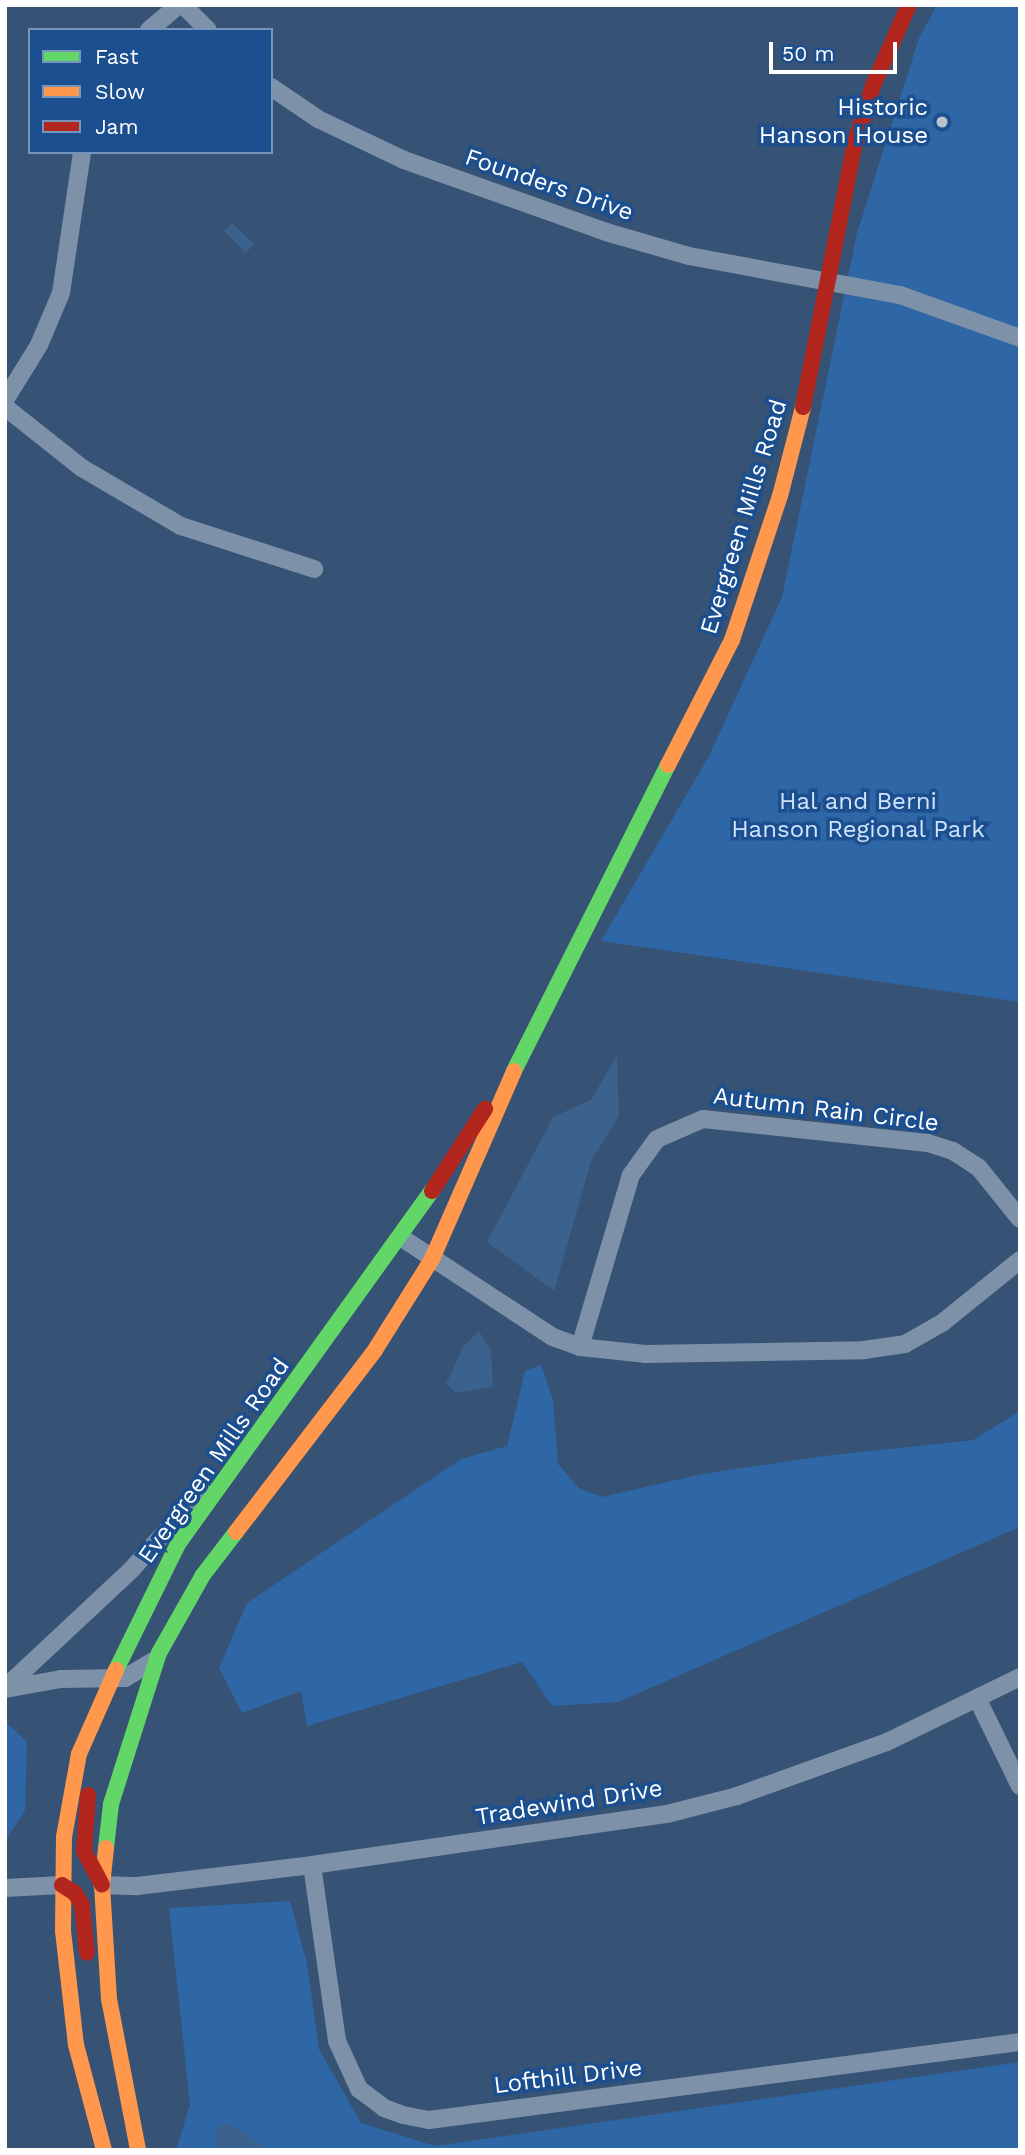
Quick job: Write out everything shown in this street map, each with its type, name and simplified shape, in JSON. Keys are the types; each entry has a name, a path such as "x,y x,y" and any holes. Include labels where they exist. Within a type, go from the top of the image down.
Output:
{"main road":[{"name":"Evergreen Mills Road","path":"138,2150 124,2094 109,1999 102,1885 111,1804 159,1653 203,1575 375,1350 432,1259 523,1051 732,640 780,496 813,366 855,143 874,83 909,5"},
{"name":"Evergreen Mills Road","path":"103,2150 76,2045 62,1885 69,1797 90,1727 178,1544 402,1238 523,1051"},
{"path":"90,1727 93,1762 84,1851 102,1885"},
{"path":"62,1885 75,1893 82,1905 88,1968"},
{"path":"102,2071 124,2094"}],"street":[{"path":"152,28 181,5 206,28"},
{"name":"Founders Drive","path":"273,89 338,129 404,160 606,232 689,256 900,295 1020,338"},
{"path":"5,400 39,345 61,293 82,154"},
{"path":"5,407 82,468 181,526 314,569"},
{"name":"Autumn Rain Circle","path":"580,1347 631,1175 657,1139 703,1119 928,1143 953,1151 979,1168 1020,1219"},
{"path":"402,1238 553,1337 580,1347 645,1354 864,1350 905,1344 942,1323 1020,1260"},
{"path":"5,1688 132,1569 290,1391"},
{"path":"5,1688 61,1679 137,1674 159,1653"},
{"name":"Tradewind Drive","path":"102,1885 137,1886 312,1865 679,1811 810,1771 887,1742 1020,1677"},
{"path":"977,1698 1020,1786"},
{"name":"Lofthill Drive","path":"312,1865 337,2042 359,2089 403,2115 429,2120 1020,2042"},
{"path":"5,1888 62,1885"}],"green space":[{"name":"Hal and Berni Hanson Regional Park","path":"937,5 1020,5 1020,1002 601,941 709,756 782,597 857,233 919,38"},
{"path":"541,1365 553,1400 558,1464 579,1488 602,1497 702,1474 824,1456 973,1440 1020,1411 1020,1527 618,1702 552,1706 522,1662 307,1726 301,1691 242,1713 219,1668 247,1603 461,1459 507,1446 525,1371"},
{"path":"5,1721 27,1742 25,1811 5,1841"},
{"path":"290,1901 307,1963 319,2049 361,2123 435,2146 1020,2062 1020,2150 176,2150 190,2105 169,1908"}],"shaded area":[{"path":"232,223 254,244 246,253 224,231"},
{"path":"617,1055 619,1116 591,1161 554,1291 487,1242 553,1117 591,1100"},
{"path":"479,1331 491,1351 493,1387 456,1393 446,1384 463,1347"},
{"path":"225,2123 245,2132 266,2150 217,2150 216,2129"}],"traffic: fast":[{"path":"514,1071 668,765"},
{"path":"116,1670 178,1544 432,1191"},
{"path":"106,1848 111,1804 159,1653 203,1575 236,1532"}],"traffic: slow":[{"path":"668,765 732,640 780,496 803,407"},
{"path":"236,1532 375,1350 432,1259 514,1071"},
{"path":"104,2150 76,2045 63,1931 64,1837 79,1754 116,1670"},
{"path":"106,1848 102,1885 109,1999 138,2150"}],"traffic: jam":[{"path":"803,407 855,143 874,83 909,5"},
{"path":"432,1191 485,1109"},
{"path":"88,1795 84,1851 102,1885"},
{"path":"62,1885 75,1893 82,1905 87,1953"}],"place":[{"name":"Historic Hanson House","path":"942,122"}]}
